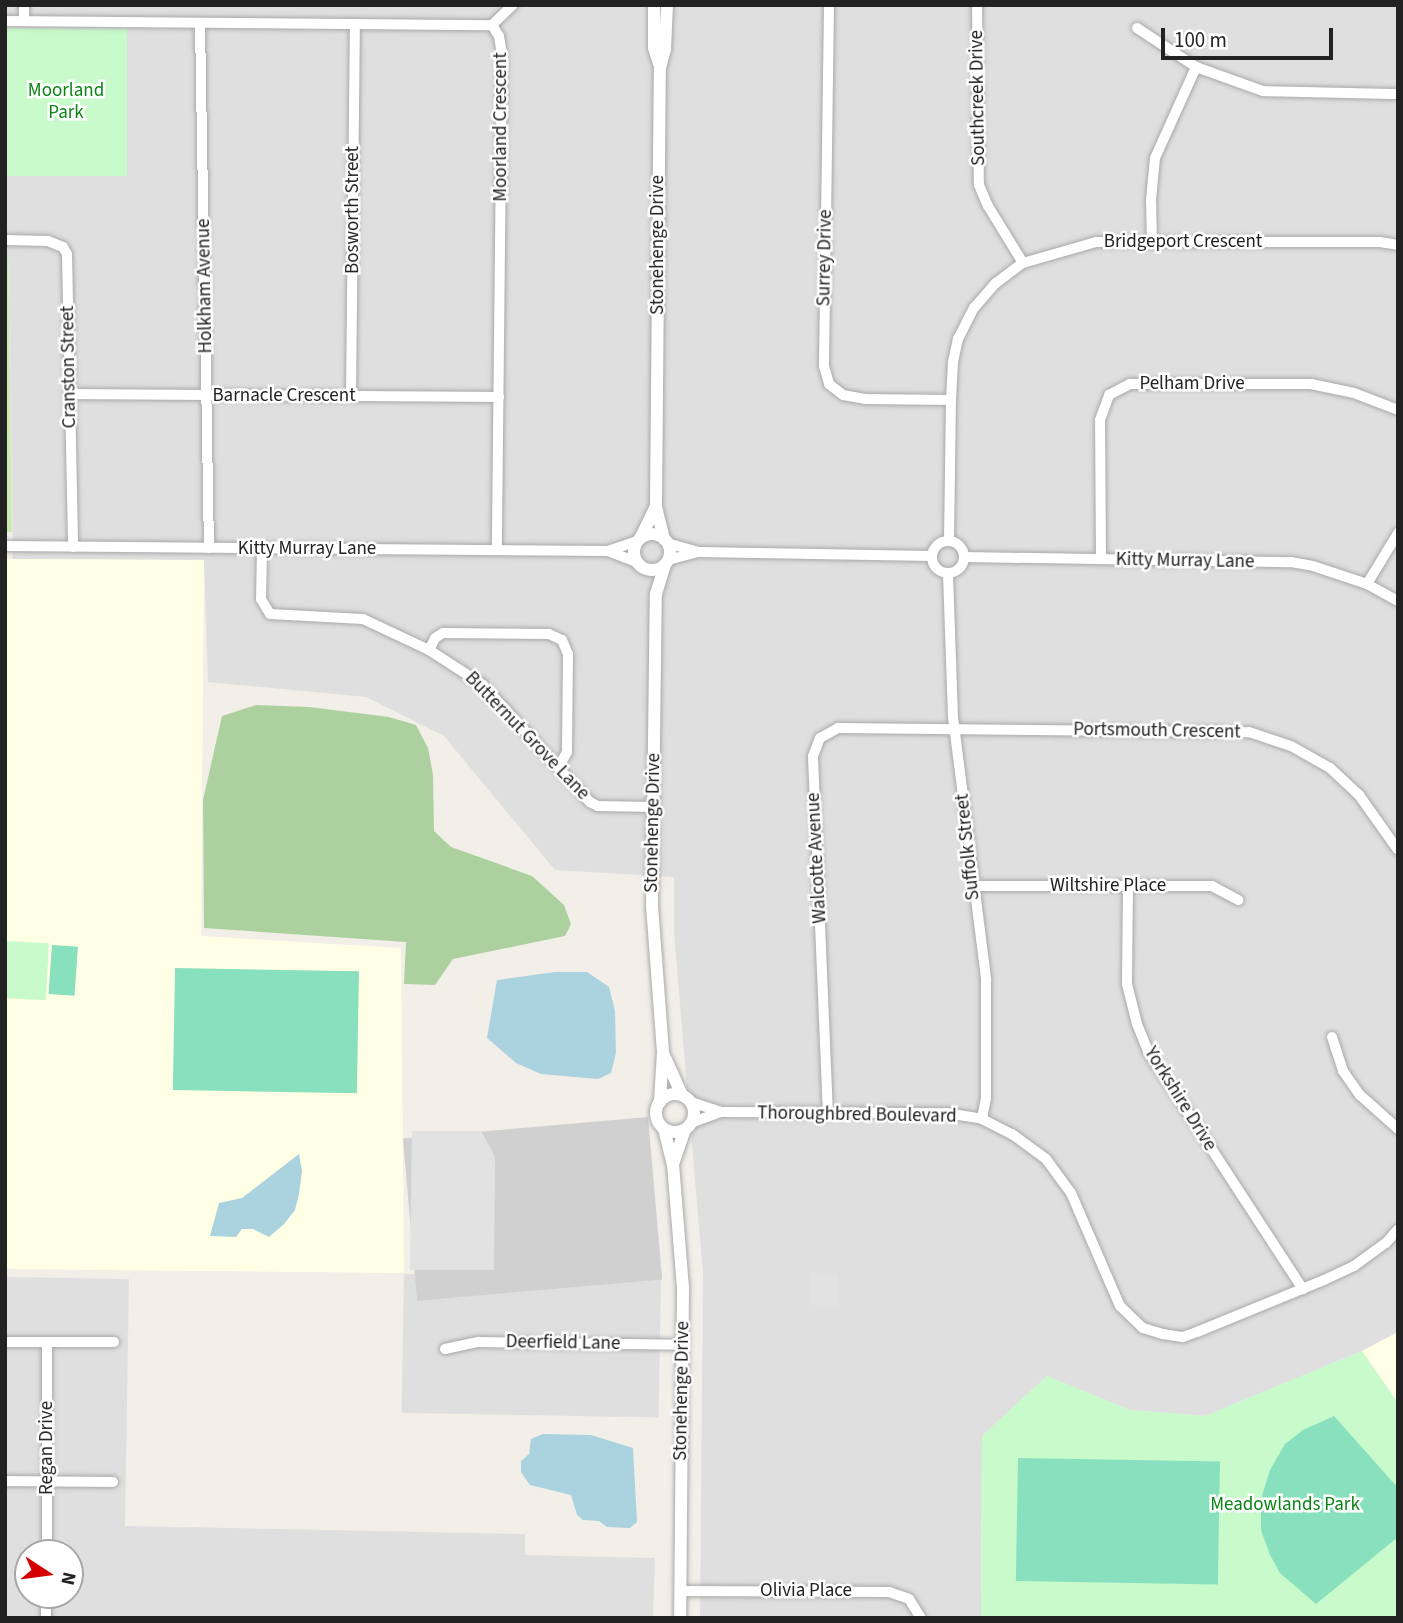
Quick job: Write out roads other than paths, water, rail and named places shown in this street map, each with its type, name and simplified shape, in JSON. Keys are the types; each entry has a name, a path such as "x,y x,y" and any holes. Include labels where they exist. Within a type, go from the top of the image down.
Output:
{"street":[{"path":"24,5 24,21"},
{"path":"492,25 513,5"},
{"name":"Stonehenge Drive","path":"654,5 654,48 660,68"},
{"name":"Stonehenge Drive","path":"666,541 656,506 660,68 665,49 667,5"},
{"name":"Surrey Drive","path":"829,5 824,366 830,384 843,395 865,399 951,400"},
{"name":"Southcreek Drive","path":"977,5 979,185 988,206 1023,263"},
{"name":"Moorland Crescent","path":"5,21 492,25 499,36 502,55 497,550"},
{"name":"Holkham Avenue","path":"201,23 209,548"},
{"name":"Bosworth Street","path":"351,397 355,24"},
{"path":"1137,28 1196,68 1263,91 1398,94"},
{"path":"1152,243 1150,200 1155,158 1196,68"},
{"name":"Cranston Street","path":"5,240 48,241 63,247 67,254 73,547"},
{"name":"Bridgeport Crescent","path":"949,541 951,400 953,362 958,339 981,300 996,283 1023,263 1096,242 1380,242 1398,245"},
{"name":"Pelham Drive","path":"1101,559 1100,420 1109,395 1130,384 1311,384 1354,393 1398,410"},
{"name":"Barnacle Crescent","path":"70,394 499,397"},
{"name":"Stonehenge Drive","path":"639,539 656,506"},
{"path":"1367,584 1398,533"},
{"path":"699,552 666,562 656,570 638,564 634,551 639,539 656,534 666,541 699,552 931,556"},
{"name":"Kitty Murray Lane","path":"5,546 608,551 639,539"},
{"path":"666,541 666,562"},
{"path":"949,541 958,544 964,557 958,570 948,574 934,567 931,556 935,547 949,541"},
{"name":"Butternut Grove Lane","path":"262,549 261,599 270,614 280,617 363,619 429,650 483,685 585,799 598,806 653,807"},
{"name":"Kitty Murray Lane","path":"608,551 638,564"},
{"name":"Kitty Murray Lane","path":"964,557 1291,562 1314,566 1367,584 1398,600"},
{"name":"Stonehenge Drive","path":"660,1102 663,1052 654,945 653,807 656,594 666,562"},
{"name":"Stonehenge Drive","path":"638,564 656,594"},
{"name":"Suffolk Street","path":"948,574 954,729 986,981 986,1098 982,1119"},
{"path":"429,650 435,638 443,634 549,634 562,640 568,654 567,752 558,768"},
{"name":"Walcotte Avenue","path":"828,1115 813,756 820,738 838,728 954,729"},
{"name":"Portsmouth Crescent","path":"954,729 1249,732 1291,747 1330,768 1359,796 1398,850"},
{"name":"Wiltshire Place","path":"974,886 1212,886 1238,900"},
{"name":"Yorkshire Drive","path":"1128,886 1127,984 1145,1044 1303,1289"},
{"path":"1332,1037 1342,1071 1360,1095 1398,1129"},
{"name":"Stonehenge Drive","path":"663,1052 686,1098"},
{"path":"670,1095 686,1098 695,1112 689,1126 674,1133 664,1129 656,1113 660,1102 670,1095"},
{"name":"Thoroughbred Boulevard","path":"686,1098 721,1112 828,1115 946,1113 982,1119 1012,1133 1046,1159 1071,1193 1120,1306 1143,1328 1163,1334 1183,1336 1303,1289 1354,1266 1386,1243 1398,1229"},
{"name":"Thoroughbred Boulevard","path":"689,1126 721,1112"},
{"name":"Stonehenge Drive","path":"673,1164 689,1126"},
{"name":"Stonehenge Drive","path":"664,1129 673,1164 682,1275 680,1618"},
{"path":"5,1342 114,1342"},
{"name":"Regan Drive","path":"47,1342 47,1539"},
{"name":"Deerfield Lane","path":"445,1349 479,1342 682,1345"},
{"path":"5,1481 113,1482"},
{"name":"Olivia Place","path":"680,1591 889,1592 909,1599 921,1618"}],"water":[{"path":"555,972 587,972 609,987 615,1011 616,1053 611,1073 598,1079 541,1074 516,1063 487,1038 497,980"},
{"path":"299,1154 302,1171 299,1194 295,1210 284,1224 269,1237 253,1229 242,1229 236,1237 210,1236 219,1203 242,1198"},
{"path":"543,1434 591,1435 633,1448 637,1522 630,1528 607,1527 599,1521 583,1520 577,1515 571,1495 530,1485 521,1472 521,1461 529,1454 531,1439"}],"park label":[{"name":"Moorland Park","path":"66,102"},
{"name":"Meadowlands Park","path":"1285,1505"}]}
